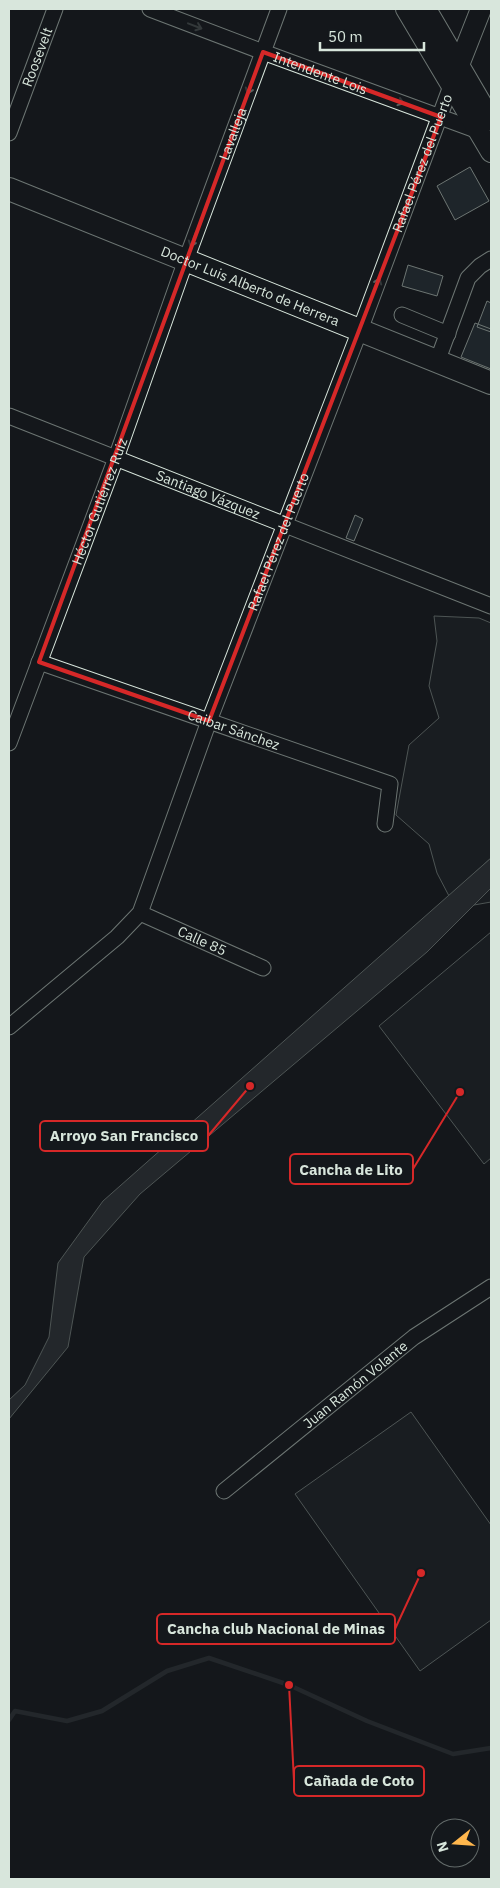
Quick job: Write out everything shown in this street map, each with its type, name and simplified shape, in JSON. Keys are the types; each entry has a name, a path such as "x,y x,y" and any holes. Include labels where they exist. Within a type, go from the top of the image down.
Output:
{"highway":[{"name":"Doctor Luis Alberto de Herrera","path":"9,189 491,383"}],"main road":[{"path":"406,9 451,86 487,129"},
{"path":"426,9 459,66 487,129 491,152"},
{"name":"Rafael Pérez del Puerto","path":"451,86 481,9"}],"street":[{"name":"Roosevelt","path":"9,133 55,9"},
{"name":"Intendente Lois","path":"150,9 440,117 487,129"},
{"name":"Lavalleja","path":"186,260 279,9"},
{"name":"Rafael Pérez del Puerto","path":"9,1027 117,937 140,913 209,721 360,330 451,86"},
{"path":"438,362 468,278 480,266 491,259"},
{"name":"Héctor Gutiérrez Ruiz","path":"9,743 116,458 186,260"},
{"path":"402,315 448,334"},
{"name":"Santiago Vázquez","path":"9,416 490,602"},
{"name":"Caibar Sánchez","path":"39,662 390,784 385,824"},
{"name":"Calle 85","path":"140,913 263,968"},
{"name":"Juan Ramón Volante","path":"224,1491 414,1337 491,1287"}],"highlighted area":[{"path":"263,52 441,117 209,721 39,662"}],"shaded area":[{"path":"434,616 479,618 491,623 491,858 449,896 437,873 429,844 396,815 409,745 439,718 429,686 437,641"},
{"path":"491,858 491,888 427,952 140,1194 84,1257 68,1347 9,1419 9,1400 25,1385 49,1337 58,1263 103,1201"},
{"path":"491,888 491,902 474,905"},
{"path":"491,932 491,1158 484,1164 379,1026"},
{"path":"411,1412 491,1525 491,1620 420,1671 295,1494"}],"building":[{"path":"470,167 489,201 455,220 437,186"},
{"path":"408,265 443,276 437,296 402,286"},
{"path":"487,301 491,303 491,332 477,327"},
{"path":"475,323 491,329 491,369 461,357"},
{"path":"355,515 363,519 354,541 346,538"}],"waterway":[{"path":"9,1720 15,1711 67,1721 102,1711 167,1671 209,1658 289,1685 367,1721 453,1754 491,1748"}],"place":[{"name":"Arroyo San Francisco","path":"250,1086"},
{"name":"Cancha de Lito","path":"460,1092"},
{"name":"Cancha club Nacional de Minas","path":"421,1573"},
{"name":"Cañada de Coto","path":"289,1685"}]}
